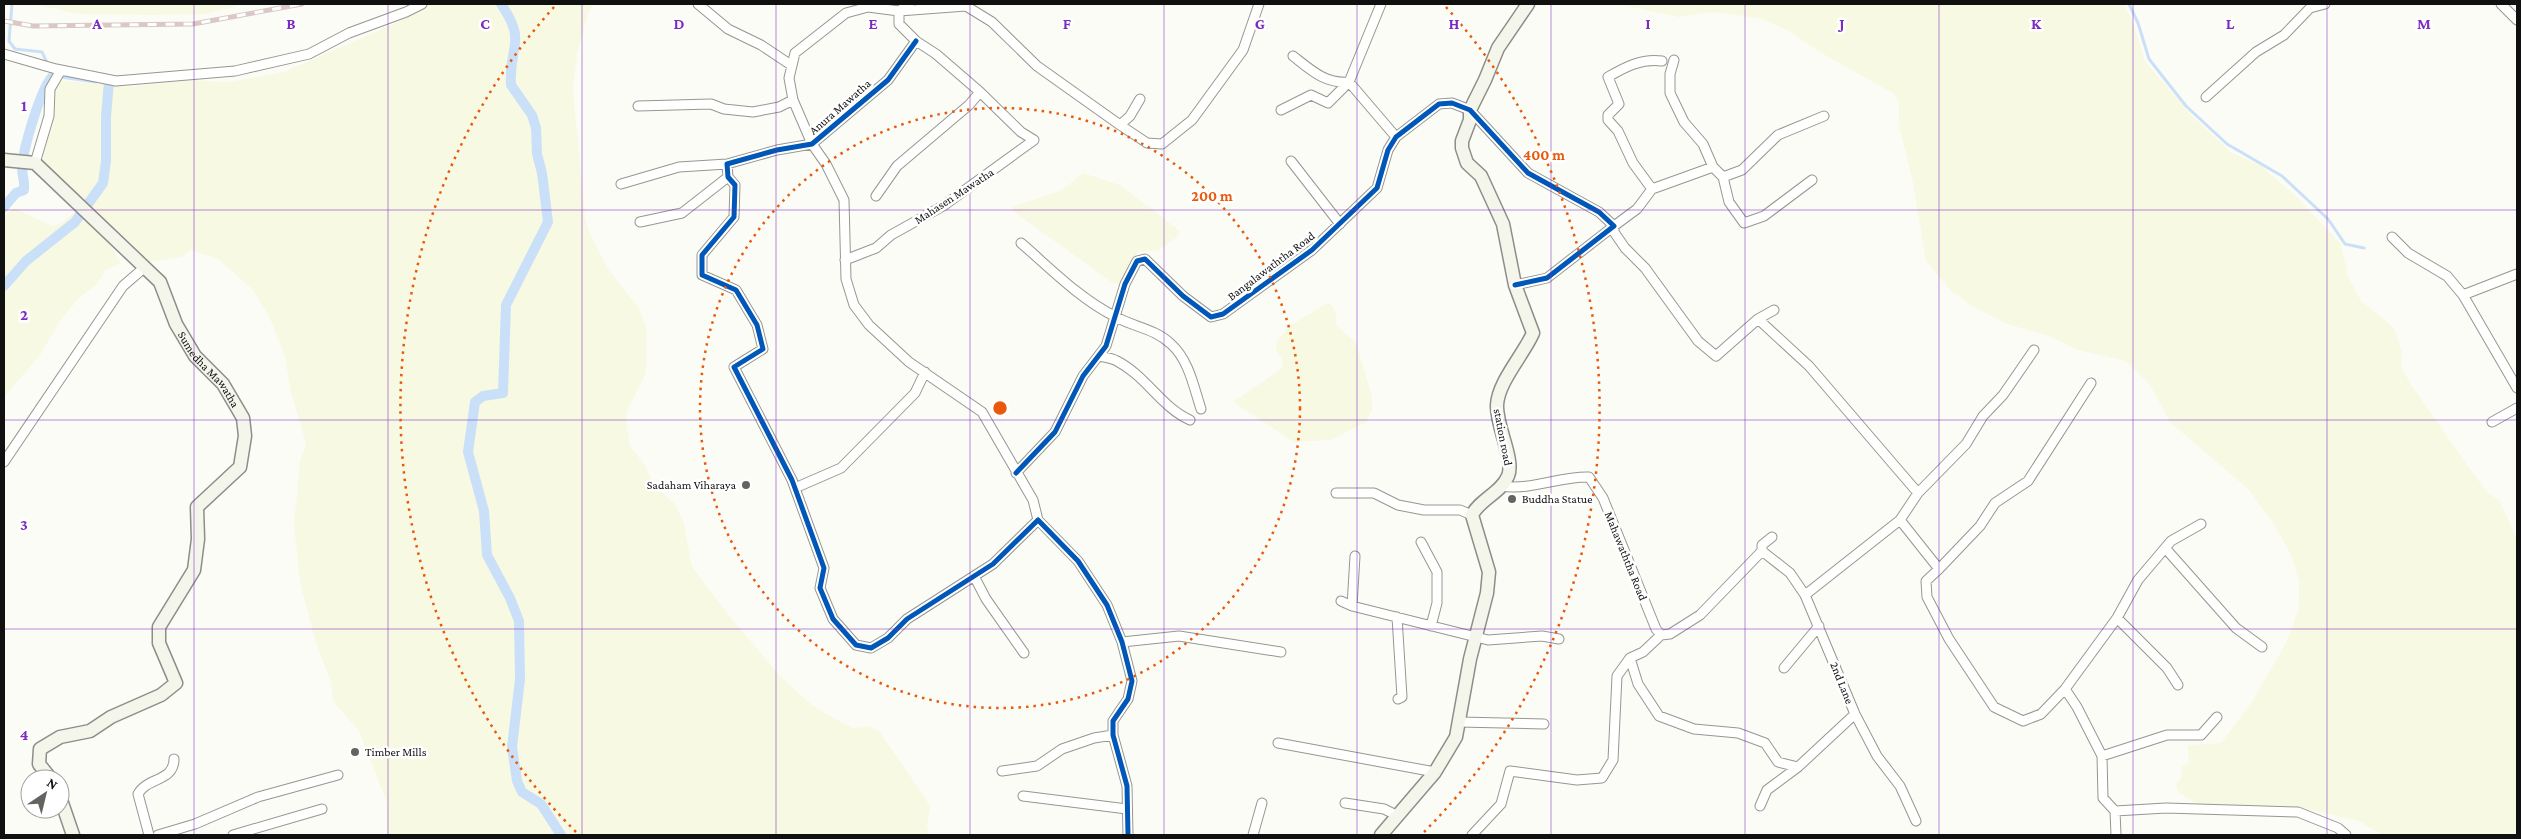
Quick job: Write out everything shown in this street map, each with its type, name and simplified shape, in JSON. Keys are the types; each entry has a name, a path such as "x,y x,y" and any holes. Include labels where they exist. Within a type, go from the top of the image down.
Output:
{"street":[{"path":"4,54 59,70 116,81 235,71 309,54 349,33 406,12 422,4"},
{"path":"698,4 728,29 762,45 791,65"},
{"path":"899,11 909,4"},
{"path":"1128,835 1127,786 1113,735 1113,721 1128,699 1132,681 1122,642 1107,605 1078,562 1038,520 1033,500 982,412 909,362 869,325 854,305 846,279 844,200 826,164 812,144 792,100 789,78 791,65 795,53 846,13 866,5 899,11 966,6 992,22 1037,66 1147,143 1162,144 1192,120 1244,50 1260,4"},
{"path":"1281,110 1311,95 1328,103 1348,82 1381,4"},
{"name":"station road","path":"1502,486 1508,477 1511,467 1500,432 1497,405 1500,392 1533,333 1515,285 1503,224 1481,176 1467,163 1462,148 1462,141 1470,120 1470,110 1486,80 1498,48 1528,4"},
{"path":"2206,97 2256,52 2284,35 2310,8 2325,4"},
{"path":"2501,4 2517,20"},
{"path":"876,196 897,166 969,105 980,92 936,54 916,41 899,24 899,11"},
{"name":"Anura Mawatha","path":"621,184 680,167 727,164 777,150 812,144 888,80 916,41"},
{"path":"1293,56 1317,75 1335,83 1348,82"},
{"path":"1652,189 1633,163 1618,131 1608,120 1608,114 1619,104 1608,77 1630,65 1652,59 1662,61"},
{"path":"1674,60 1670,74 1670,93 1684,122 1703,144 1712,167 1724,177 1729,202 1744,223 1764,216 1812,180"},
{"path":"4,160 35,163 49,116 50,89 59,70"},
{"path":"1348,82 1396,137"},
{"name":"Mahasen Mawatha","path":"845,260 876,248 892,235 943,206 1034,140 1021,132 980,92"},
{"path":"1120,124 1130,116 1140,98"},
{"path":"638,106 711,104 724,109 753,112 779,107 792,100"},
{"name":"Bangalawaththa Road","path":"1016,473 1055,432 1084,376 1106,346 1125,284 1137,261 1145,259 1183,296 1211,317 1223,314 1244,301 1312,250 1378,188 1388,150 1396,137 1439,104 1452,103 1470,110"},
{"path":"1470,110 1528,173 1599,212 1614,226 1614,232 1625,248 1645,268 1698,341 1716,356 1758,319 1774,310"},
{"path":"1724,177 1742,170 1778,135 1824,116"},
{"path":"1291,161 1340,224"},
{"name":"Sumedha Mawatha","path":"35,163 160,282 176,324 195,356 224,384 243,418 245,436 240,467 198,507 198,539 194,570 159,627 159,643 176,683 161,695 111,717 90,731 60,737 40,749 39,764 43,769"},
{"path":"727,164 728,176 734,185 734,217 702,255 702,275 736,290 757,325 763,349 734,367 794,484 824,568 820,588 833,619 856,645 871,648 888,638 907,618 993,564 1038,520"},
{"path":"1515,285 1546,278 1636,209 1652,189 1712,167"},
{"path":"640,222 682,212 728,176"},
{"path":"2392,237 2408,254 2447,276 2463,295 2517,388"},
{"path":"1021,243 1078,292 1114,317 1154,331 1173,345 1188,367 1201,409"},
{"path":"4,462 123,286 144,267"},
{"path":"2463,295 2517,274"},
{"path":"1758,319 1809,366 1918,493"},
{"path":"1804,595 1900,520 1918,493 1966,444 1983,416 2003,395 2034,350"},
{"path":"1098,356 1117,361 1141,378 1176,414 1190,420"},
{"path":"794,484 841,468 915,393 926,372"},
{"path":"2091,383 2028,481 1995,503 1980,526 1926,581 1927,597 1949,640 1994,708 2023,721 2040,714 2065,689 2117,618 2138,580 2171,541 2201,524"},
{"path":"2492,422 2517,408"},
{"name":"Mahawaththa Road","path":"1502,486 1538,485 1576,477 1589,477 1603,498 1656,629 1661,635"},
{"path":"1381,835 1435,772 1456,737 1489,572 1472,515 1474,509 1502,486"},
{"path":"1336,493 1374,493 1398,505 1424,510 1460,510 1472,515"},
{"path":"1900,520 1938,569"},
{"path":"1472,835 1501,804 1510,771 1577,780 1602,778 1613,760 1617,676 1630,658 1643,652 1661,635 1670,634 1700,615 1762,551 1762,545 1772,537"},
{"path":"1421,542 1437,572 1437,603 1431,626"},
{"path":"2166,549 2236,628 2262,647"},
{"name":"2nd Lane","path":"1762,551 1790,574 1804,595 1819,626 1855,714 1877,756 1900,786 1916,821"},
{"path":"1352,606 1355,556"},
{"path":"974,576 986,599 1024,653"},
{"path":"1341,601 1352,606 1475,638 1488,640 1542,636 1559,639"},
{"path":"1397,617 1402,697 1398,699"},
{"path":"2117,618 2167,668 2178,685"},
{"path":"1784,668 1819,626"},
{"path":"1122,642 1179,636 1281,652"},
{"path":"1630,658 1638,684 1659,716 1694,729 1738,733 1765,743 1778,762 1798,767"},
{"path":"2065,689 2077,707 2102,756 2103,798 2115,811 2116,835"},
{"path":"1760,806 1767,790 1798,767 1855,714"},
{"path":"2102,756 2167,735 2201,735 2217,717"},
{"path":"1459,722 1544,724"},
{"path":"1002,771 1037,766 1062,749 1094,738 1113,735"},
{"path":"1278,743 1435,772"},
{"path":"149,835 138,794 141,788 168,775 174,767 174,759"},
{"path":"158,835 195,824 258,797 338,776"},
{"path":"1023,796 1128,809"},
{"path":"1253,835 1262,803"},
{"path":"1345,803 1384,809 1398,816"},
{"path":"2115,811 2166,808 2298,812 2338,828 2346,835"},
{"path":"233,835 322,809"},
{"path":"68,819 73,835"}],"green space":[{"path":"33,4 243,4 206,14 151,15 78,14"},
{"path":"426,4 594,4 588,13 577,54 573,90 585,217 589,232 608,269 639,308 647,331 646,373 627,411 626,421 630,446 645,465 653,484 675,504 684,524 692,567 736,624 782,678 813,706 852,728 868,726 879,731 926,799 930,808 927,825 929,835 387,835 387,803 359,731 333,701 331,682 316,643 300,583 294,525 300,461 306,444 290,388 285,356 268,314 252,289 217,258 190,250 183,257 147,262 50,175 42,159 51,127 53,91 57,80 129,87 190,80 229,82 284,72 398,22"},
{"path":"1617,4 2124,4 2132,20 2145,61 2192,116 2232,153 2261,166 2298,198 2341,244 2348,276 2361,301 2394,328 2402,352 2401,367 2412,386 2487,492 2499,500 2510,523 2517,540 2517,835 2382,835 2359,821 2293,806 2245,811 2199,805 2178,792 2176,784 2182,777 2181,766 2189,763 2188,745 2221,743 2254,699 2288,639 2299,607 2299,582 2292,557 2275,526 2249,490 2170,422 2150,385 2126,361 2078,350 2049,336 2007,324 1972,306 1951,291 1926,261 1914,188 1899,124 1899,103 1894,94 1818,51 1789,31 1759,18 1712,12 1679,17"},
{"path":"1083,173 1120,185 1180,231 1176,238 1158,251 1138,252 1120,283 1113,283 1013,211 1012,207 1062,190"},
{"path":"14,208 52,226 61,223 77,210 109,244 121,263 106,270 97,284 79,298 62,318 40,355 4,397 4,217"},
{"path":"1327,303 1333,306 1336,314 1336,325 1356,343 1372,397 1372,410 1366,422 1331,440 1294,442 1233,402 1281,369 1283,362 1276,349 1277,341 1291,325"}],"waterway":[{"path":"12,4 9,41 15,49 42,52 48,65"},
{"path":"501,4 514,28 515,45 511,85 532,115 536,128 537,154 542,173 548,222 506,305 503,393 483,396 475,402 468,452 484,511 487,555 510,598 519,621 520,679 512,747 517,781 522,792 541,804 561,835"},
{"path":"2129,4 2138,23 2149,59 2186,106 2227,144 2282,176 2328,219 2345,244 2364,248"},
{"path":"50,70 53,76 96,82"},
{"path":"4,207 16,193 24,190 22,167 33,119 43,92 53,76"},
{"path":"4,286 26,261 75,222 103,183 106,161 106,116 109,82"}],"railway":[{"path":"4,21 33,26 193,24 302,4"}],"cycle path":[{"path":"916,41 888,80 812,144 777,150 727,164 728,177 735,185 734,217 702,255 702,275 736,290 757,325 763,349 734,367 792,480 824,568 820,588 833,619 856,645 871,648 888,638 907,619 993,564 1038,520 1078,561 1107,605 1122,642 1132,681 1128,699 1113,721 1113,735 1127,786 1128,835"},
{"path":"1016,473 1055,432 1083,376 1106,346 1125,284 1137,261 1145,259 1183,296 1211,317 1223,314 1312,250 1377,188 1388,150 1396,137 1439,104 1452,103 1470,110 1528,173 1599,212 1614,226 1547,278 1515,285"}],"place":[{"name":"Sadaham Viharaya","path":"746,485"},
{"name":"Buddha Statue","path":"1512,499"},
{"name":"Timber Mills","path":"355,752"}]}
